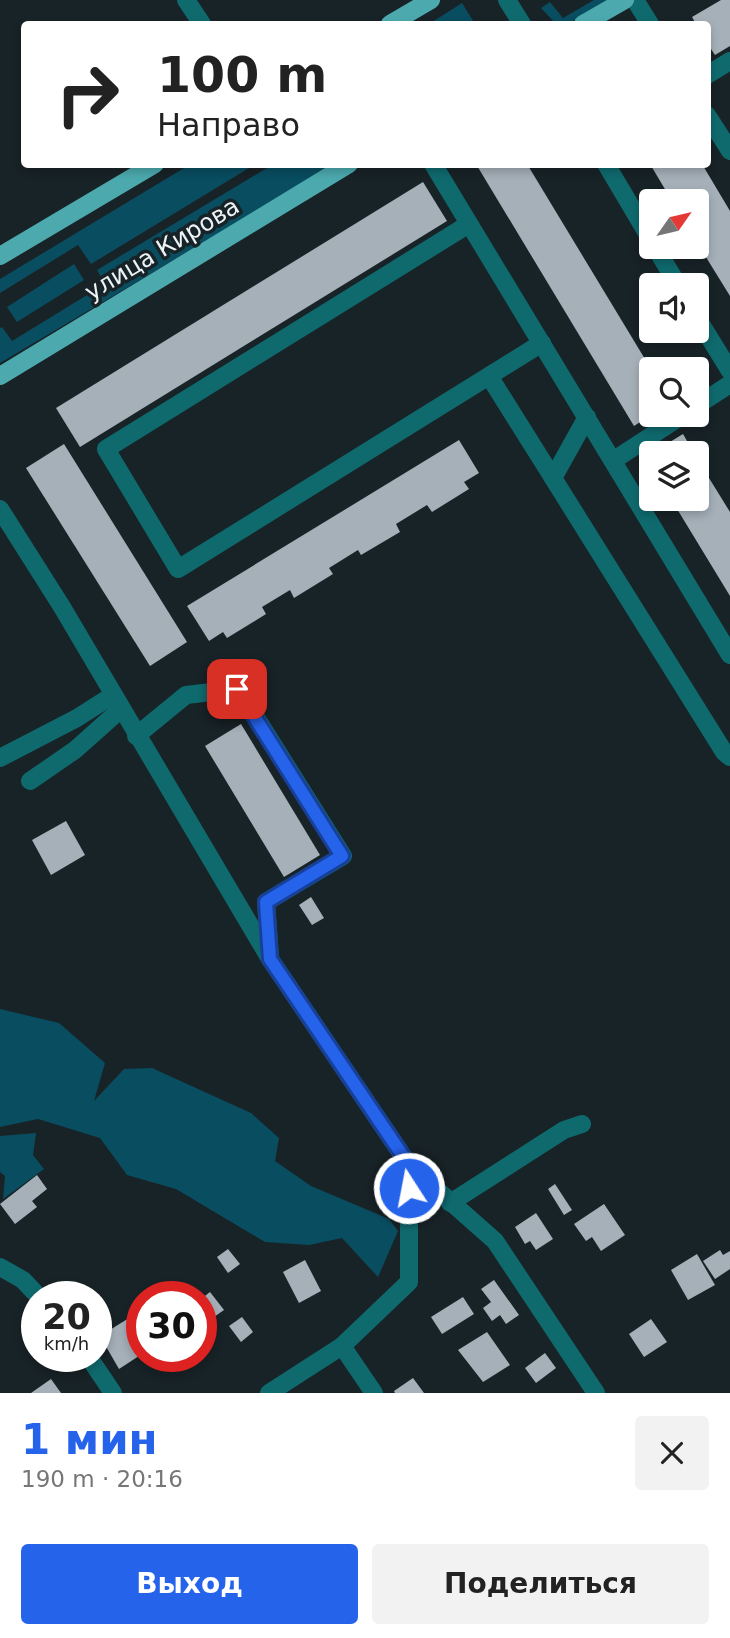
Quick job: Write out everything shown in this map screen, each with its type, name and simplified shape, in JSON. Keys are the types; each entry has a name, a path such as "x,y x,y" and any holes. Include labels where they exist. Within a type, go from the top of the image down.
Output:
{"main road":[{"path":"395,21 430,0"},
{"path":"588,21 625,0"},
{"path":"0,256 148,168"},
{"name":"улица Кирова","path":"0,376 342,168"}],"street":[{"path":"186,0 200,21"},
{"path":"508,0 520,21"},
{"path":"635,0 648,21"},
{"path":"711,73 730,61"},
{"path":"711,121 730,152"},
{"path":"435,168 730,655"},
{"path":"608,168 639,220"},
{"path":"469,223 106,449 178,569 542,343"},
{"path":"709,337 730,371"},
{"path":"489,376 723,752 730,757"},
{"path":"709,398 730,384"},
{"path":"553,478 587,417"},
{"path":"614,460 665,427"},
{"path":"0,509 270,959 409,1165 495,1241 596,1393"},
{"path":"136,736 186,695 237,689 342,856 266,902 270,959"},
{"path":"0,758 78,718 117,702"},
{"path":"30,781 75,750 117,702"},
{"path":"450,1203 564,1130 582,1124"},
{"path":"269,1393 342,1346 409,1283 409,1165"},
{"path":"0,1267 24,1281"},
{"path":"342,1346 374,1393"},
{"path":"99,1372 113,1393"}],"shaded area":[{"path":"594,0 608,0 572,21 553,21 541,8 550,2 563,18"},
{"path":"462,3 473,21 434,21"},
{"path":"184,168 249,168 91,264 78,245 0,293 0,279"},
{"path":"267,168 329,168 0,363 0,328 2,327 12,341 105,284 97,270"},
{"path":"74,264 84,280 17,322 7,307"},
{"path":"0,1009 59,1023 105,1063 94,1101 124,1069 152,1068 251,1113 279,1138 275,1161 311,1186 389,1219 398,1231 378,1277 342,1238 309,1245 265,1242 176,1189 127,1175 100,1138 38,1119 0,1127"},
{"path":"36,1133 33,1155 44,1169 3,1199 5,1176 0,1172 0,1136"}],"building":[{"path":"721,0 730,0 730,46 715,55 711,49 711,21 694,21 692,17"},
{"path":"478,168 529,168 644,357 639,357 639,423 634,426"},
{"path":"652,168 704,168 730,211 730,296 707,259 709,189 665,189"},
{"path":"423,182 447,221 80,447 56,408"},
{"path":"683,434 687,441 672,441"},
{"path":"459,440 479,473 464,482 469,489 432,512 427,505 396,524 400,532 361,555 358,550 329,568 333,574 294,598 290,590 262,607 266,614 227,638 223,632 209,641 187,606"},
{"path":"64,444 187,642 150,666 26,468"},
{"path":"709,478 730,512 730,596 678,511 709,511"},
{"path":"241,724 320,855 284,877 205,746"},
{"path":"66,821 85,855 51,875 32,840"},
{"path":"311,897 324,918 312,925 299,905"},
{"path":"37,1175 47,1189 32,1201 37,1207 15,1224 0,1204"},
{"path":"555,1184 572,1210 564,1215 548,1189"},
{"path":"604,1204 625,1235 601,1251 592,1237 586,1241 574,1224"},
{"path":"536,1213 553,1239 536,1250 530,1241 525,1244 515,1227"},
{"path":"228,1249 240,1264 228,1273 217,1257"},
{"path":"720,1250 723,1255 730,1251 730,1269 715,1279 703,1261"},
{"path":"697,1254 715,1285 688,1300 671,1270"},
{"path":"305,1260 321,1291 299,1303 283,1272"},
{"path":"494,1280 519,1315 506,1324 500,1315 492,1321 483,1308 491,1302 481,1289"},
{"path":"463,1297 474,1314 442,1334 431,1317"},
{"path":"217,1301 224,1310 217,1315"},
{"path":"242,1317 253,1332 241,1342 229,1326"},
{"path":"651,1319 667,1342 644,1357 629,1334"},
{"path":"126,1320 126,1364 119,1369 112,1357 112,1329"},
{"path":"487,1332 510,1365 483,1382 458,1350"},
{"path":"545,1353 556,1368 536,1383 525,1368"},
{"path":"413,1378 424,1393 395,1393 394,1391"},
{"path":"51,1379 61,1393 31,1393"}],"route":[{"path":"237,689 342,856 266,902 270,959 409,1165 409,1188"}]}
